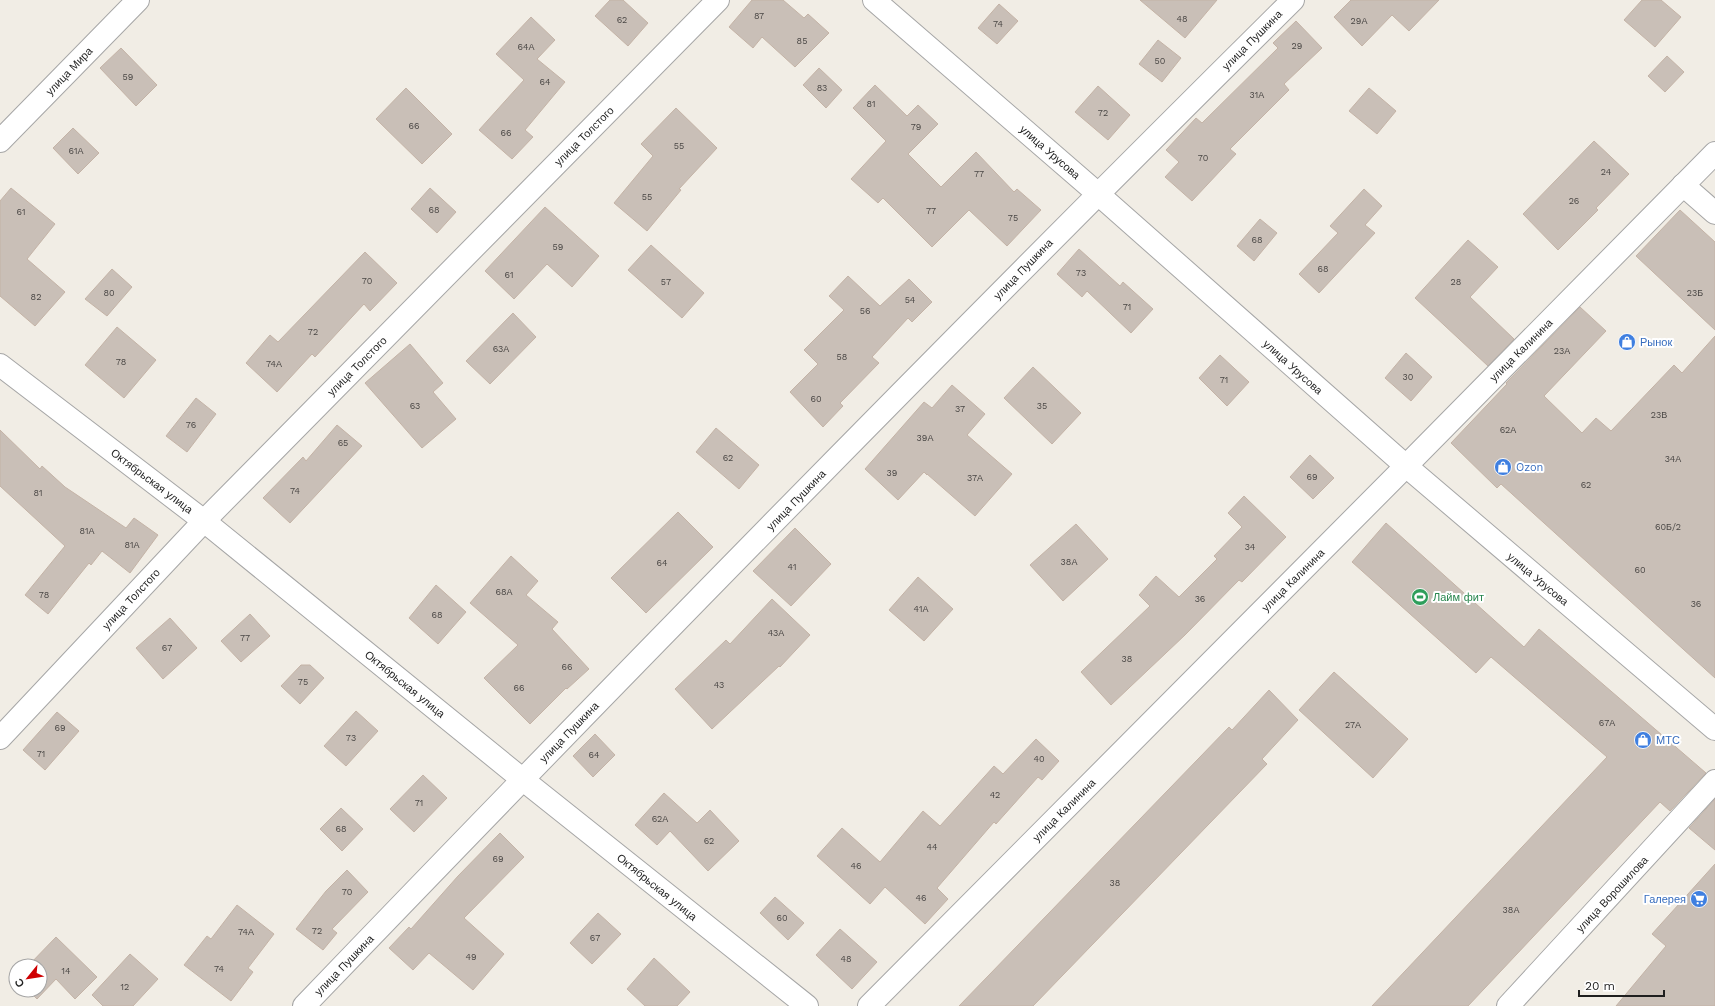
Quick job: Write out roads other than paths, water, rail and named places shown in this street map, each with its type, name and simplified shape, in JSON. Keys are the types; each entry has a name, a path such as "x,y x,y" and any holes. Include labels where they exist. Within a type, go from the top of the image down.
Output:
{"street":[{"name":"улица Мира","path":"0,141 138,0"},
{"name":"улица Толстого","path":"0,738 204,521 718,0"},
{"name":"улица Урусова","path":"874,0 1406,466 1715,729"},
{"name":"улица Пушкина","path":"304,1006 522,779 1097,194 1293,0"},
{"name":"улица Калинина","path":"869,1006 1715,153"},
{"path":"1683,185 1715,213"},
{"name":"Октябрьская улица","path":"0,365 204,521 522,779 807,1006"},
{"name":"улица Ворошилова","path":"1508,1006 1715,781"}],"place":[{"name":"Рынок","path":"1627,342"},
{"name":"Ozon","path":"1503,467"},
{"name":"Лайм фит","path":"1420,597"},
{"name":"МТС","path":"1643,740"},
{"name":"Галерея","path":"1699,899"}]}
